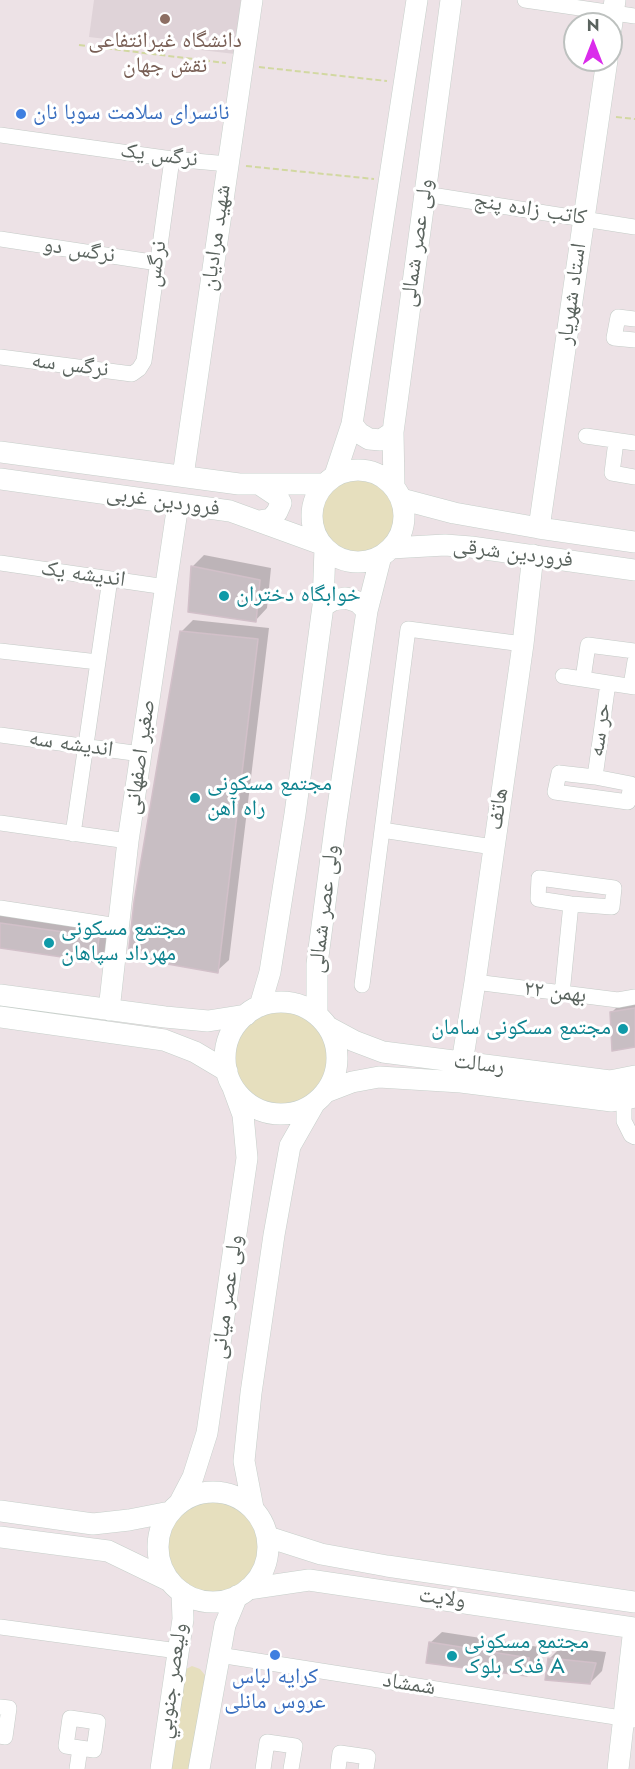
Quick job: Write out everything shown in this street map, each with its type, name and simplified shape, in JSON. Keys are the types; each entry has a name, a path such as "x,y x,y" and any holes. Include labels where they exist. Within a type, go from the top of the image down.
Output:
{"main road":[{"name":"شهید مرادیان","path":"183,477 252,0"},
{"name":"ولی عصر شمالی","path":"330,479 352,424 417,0"},
{"name":"ولی عصر شمالی","path":"398,493 393,432 451,0"},
{"name":"استاد شهریار","path":"539,528 604,72"},
{"path":"352,424 359,433 369,439 381,440 393,432"},
{"name":"فروردین غربی","path":"0,452 239,484 330,479"},
{"path":"347,471 367,471 385,478 398,493 404,511 403,525 399,537 386,552 369,561 355,562 342,559 323,546 315,532 312,520 314,500 330,479 347,471"},
{"name":"فروردین غربی","path":"0,478 230,511 323,546"},
{"path":"259,484 278,496 280,503 271,519 259,520"},
{"name":"فروردین شرقی","path":"398,493 454,513 635,542"},
{"name":"صغیر اصفهانی","path":"109,1010 128,841 178,504"},
{"path":"446,545 440,533 440,525 443,519 454,513"},
{"name":"فروردین شرقی","path":"386,552 446,545 635,570"},
{"name":"ولی عصر شمالی","path":"253,1010 270,972 295,814 322,606 323,546"},
{"name":"ولی عصر شمالی","path":"323,1021 317,964 336,820 367,611 386,552"},
{"name":"هاتف","path":"462,1063 523,644 533,555"},
{"path":"322,606 333,600 346,598 358,602 367,611"},
{"path":"0,995 208,1021 280,1002 300,1005 323,1021 335,1042 338,1059 334,1077 320,1098 297,1112 278,1114 260,1110 244,1100 229,1078 195,1052 164,1040 0,1017"},
{"path":"229,1078 225,1055 228,1040 235,1026 253,1010"},
{"name":"رسالت","path":"323,1021 354,1041 383,1052 610,1081 635,1076"},
{"name":"رسالت","path":"320,1098 352,1082 379,1077 461,1082 612,1101 629,1098"},
{"name":"ولی عصر میانی","path":"174,1508 194,1477 207,1433 247,1158 243,1115 229,1078"},
{"name":"ولی عصر میانی","path":"253,1508 244,1461 251,1393 274,1235 290,1146 320,1098"},
{"path":"0,1511 93,1524 129,1520 174,1508 193,1496 208,1492 225,1493 240,1498 253,1508 268,1537 268,1549 263,1571 243,1593 224,1601 209,1602 195,1599 108,1551 0,1537"},
{"path":"174,1508 164,1521 158,1542 160,1562 176,1587"},
{"name":"ولایت","path":"268,1537 321,1554 387,1566 635,1602"},
{"name":"ولایت","path":"243,1593 309,1580 635,1628"},
{"name":"وليعصر جنوبي","path":"161,1769 183,1619 176,1587"},
{"name":"وليعصر جنوبي","path":"199,1769 225,1625 243,1593"},
{"path":"618,1769 630,1719 635,1628"}],"street":[{"path":"525,0 600,12"},
{"name":"نرگس یک","path":"0,135 171,159 228,164"},
{"name":"نرگس","path":"139,369 144,361 171,159"},
{"name":"کاتب زاده پنج","path":"425,194 635,227"},
{"name":"نرگس دو","path":"0,239 158,262"},
{"path":"635,319 618,317 614,338 635,340"},
{"name":"نرگس سه","path":"0,357 132,374 139,369"},
{"path":"586,436 635,443"},
{"path":"616,441 612,473 635,477"},
{"name":"اندیشه یک","path":"0,563 166,587"},
{"path":"73,834 110,579"},
{"path":"362,986 408,629 523,644"},
{"path":"583,679 588,645 635,651"},
{"path":"0,651 99,662"},
{"path":"563,676 633,686 635,662"},
{"name":"حر سه","path":"595,777 608,683"},
{"name":"اندیشه سه","path":"0,735 141,754"},
{"path":"0,823 128,841"},
{"path":"382,830 494,847"},
{"path":"539,878 614,888 612,907 571,904 538,899 539,878"},
{"path":"562,994 571,904"},
{"path":"0,908 118,926"},
{"name":"۲۲ بهمن","path":"475,982 618,1000 635,997"},
{"path":"629,1098 624,1121 631,1135 635,1137"},
{"path":"0,1627 178,1651"},
{"name":"شمشاد","path":"219,1655 630,1719"},
{"path":"0,1707 9,1708 5,1737 0,1736"},
{"path":"263,1769 267,1742 295,1746 291,1769"},
{"path":"76,1769 80,1748"},
{"path":"338,1769 340,1753 368,1757 366,1769"}],"path":[{"name":"نرگس یک","path":"228,164 390,180"}],"shaded area":[{"name":"دانشگاه غیرانتفاعی نقش جهان","path":"94,0 241,0 235,54 89,37"},
{"path":"358,478 372,481 384,489 392,501 395,515 392,529 384,541 372,549 358,552 344,549 332,541 324,529 321,515 324,501 332,489 344,481"},
{"path":"281,1009 300,1013 316,1024 327,1040 331,1059 327,1078 316,1094 300,1105 281,1109 262,1105 246,1094 235,1078 231,1059 235,1040 246,1024 262,1013"},
{"path":"213,1498 232,1502 247,1513 258,1528 262,1547 258,1566 247,1581 232,1592 213,1596 194,1592 179,1581 168,1566 164,1547 168,1528 179,1513 194,1502"},
{"path":"192,1666 200,1669 205,1675 192,1769 169,1769 182,1671"}],"building":[{"name":"خوابگاه دختران","path":"191,566 260,580 256,622 188,612"},
{"name":"مجتمع مسکونی راه آهن","path":"180,631 258,639 218,973 128,957 134,902"},
{"name":"مجتمع مسکونی مهرداد سپاهان","path":"0,923 99,937 96,962 0,948"},
{"name":"مجتمع مسکونی سامان","path":"635,1008 635,1047 612,1051 610,1012"},
{"path":"429,1642 529,1658 527,1676 426,1663"},
{"path":"548,1658 596,1663 590,1684 545,1680"}],"place":[{"name":"دانشگاه غیرانتفاعی نقش جهان","path":"165,19"},
{"name":"نانسرای سلامت سوبا نان","path":"21,114"},
{"name":"خوابگاه دختران","path":"224,596"},
{"name":"مجتمع مسکونی راه آهن","path":"195,798"},
{"name":"مجتمع مسکونی مهرداد سپاهان","path":"49,943"},
{"name":"مجتمع مسکونی سامان","path":"623,1029"},
{"name":"کرایه لباس عروس مانلی","path":"275,1655"},
{"name":"مجتمع مسکونی فدک بلوک A","path":"452,1656"}]}
